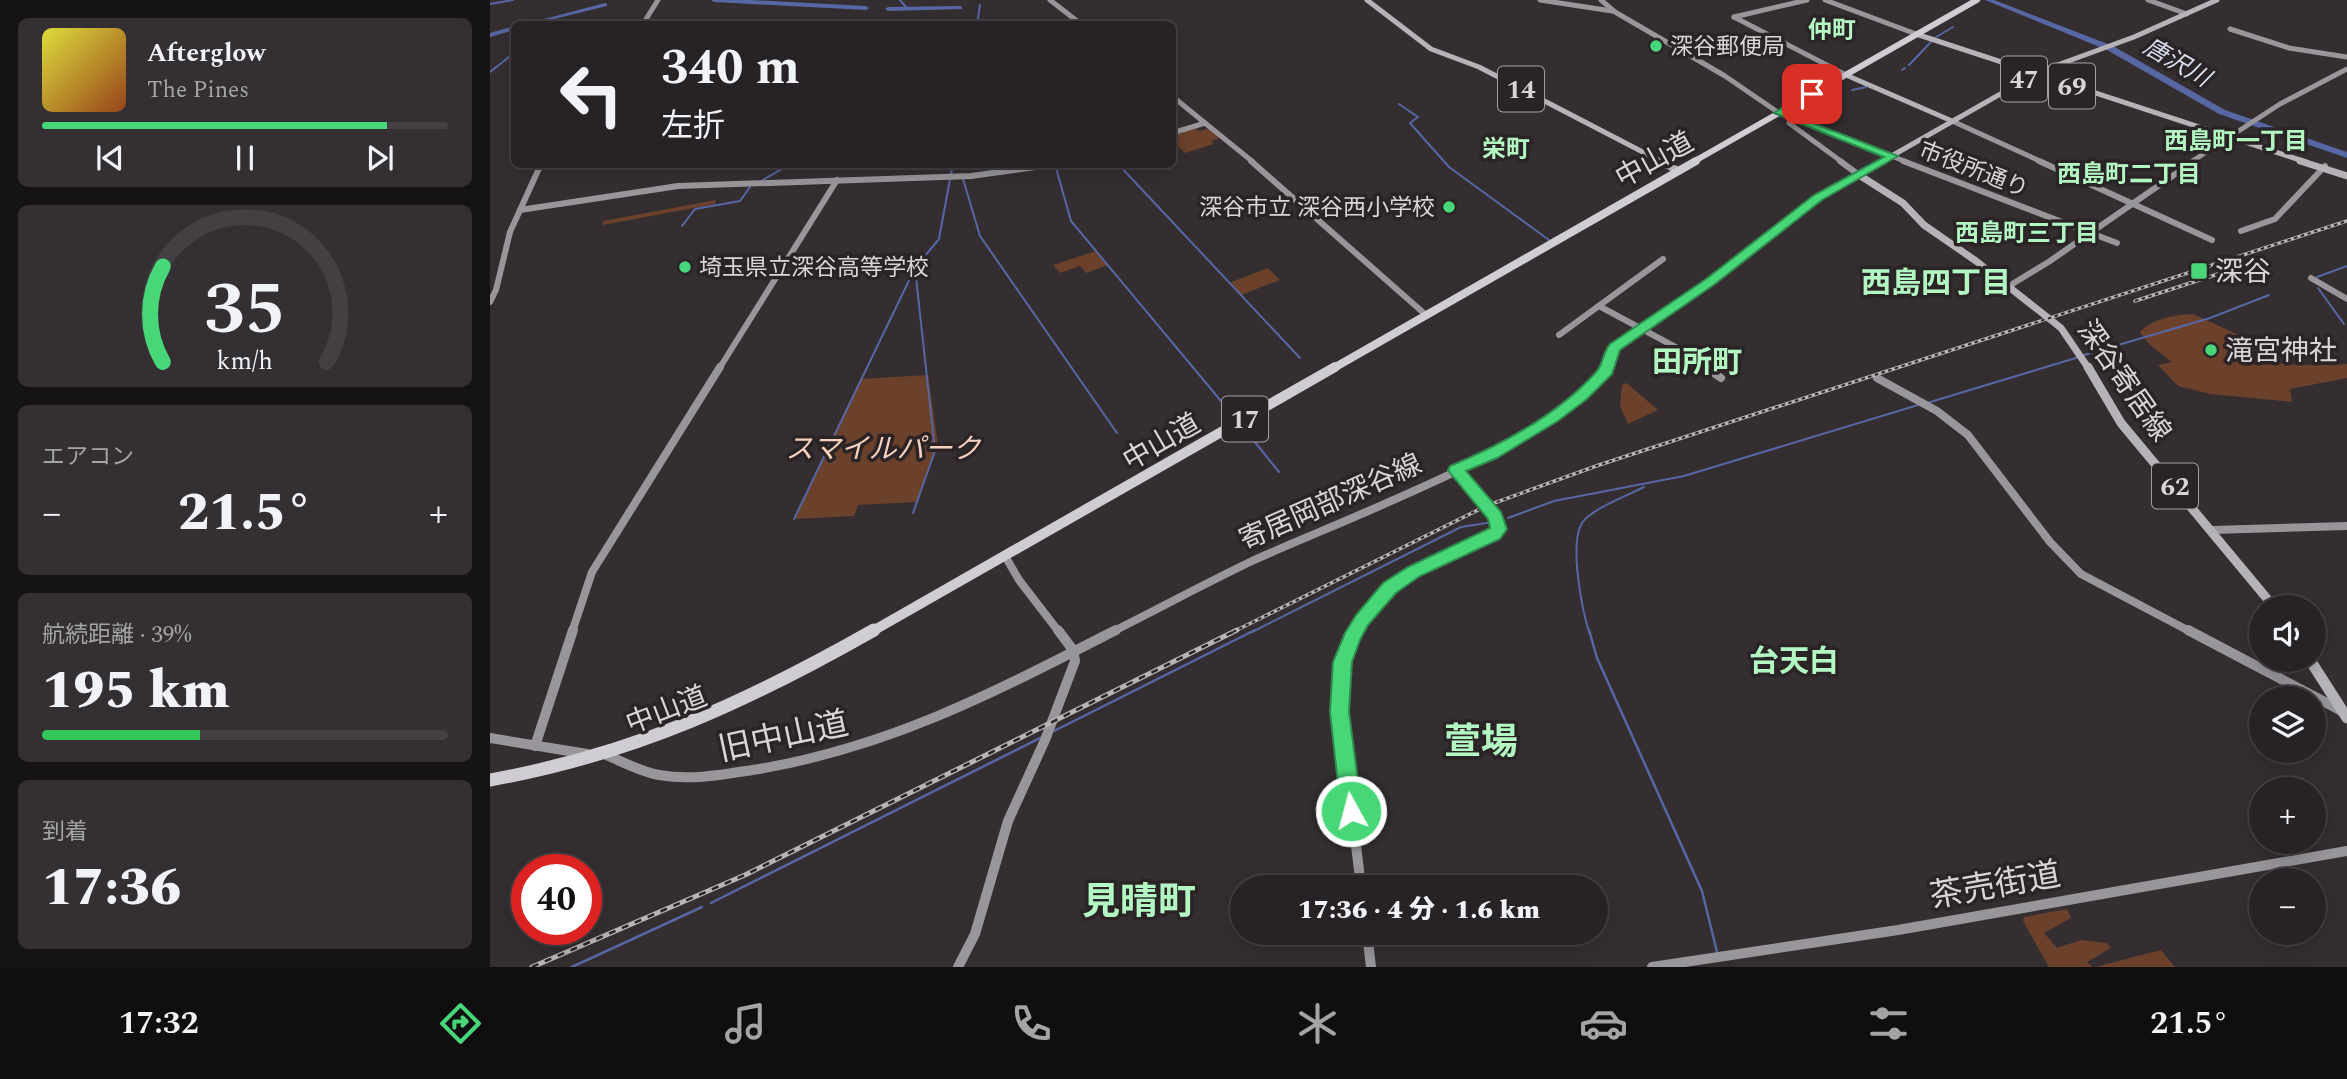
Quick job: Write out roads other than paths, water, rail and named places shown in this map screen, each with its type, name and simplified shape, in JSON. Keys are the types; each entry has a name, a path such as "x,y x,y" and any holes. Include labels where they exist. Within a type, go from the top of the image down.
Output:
{"highway":[{"name":"中山道","path":"490,780 609,754 684,728 762,693 1977,0"}],"main road":[{"name":"14","path":"1367,0 1431,48 1479,67 1679,171"},
{"name":"47","path":"1952,121 2035,74 2217,0"},
{"name":"69","path":"1916,34 2347,176"},
{"path":"1846,75 1952,121"},
{"path":"1859,175 1952,121"},
{"name":"深谷寄居線","path":"1859,175 1903,202 1924,225 2059,326 2081,356 2120,423 2264,595"},
{"path":"2318,672 2344,714"}],"street":[{"path":"1050,0 1077,21"},
{"path":"1540,0 1615,12"},
{"path":"1601,0 1615,12"},
{"path":"1807,0 1734,17 1846,75"},
{"path":"1825,0 1916,34"},
{"path":"2148,0 2188,14"},
{"path":"645,21 657,1"},
{"name":"市役所通り","path":"1615,12 1725,76 1779,113 2118,243"},
{"path":"2230,29 2289,48 2347,57"},
{"path":"2009,286 2043,267 2255,120 2347,69"},
{"path":"1176,99 1274,180 1426,315"},
{"path":"1952,121 2212,240"},
{"path":"1176,132 1205,123"},
{"path":"1789,123 1859,175"},
{"path":"2241,231 2275,219 2326,166"},
{"path":"490,302 496,290 506,245 539,168"},
{"path":"520,209 678,187 982,175 1030,168"},
{"name":"寄居岡部深谷線","path":"1073,650 1250,562 1519,439 1582,396 1606,370 1609,353 1642,327 1711,282 1818,198 1859,175"},
{"path":"535,746 592,572 837,180"},
{"path":"1559,335 1663,259"},
{"path":"2312,278 2347,299"},
{"path":"1598,306 1682,349 1720,378"},
{"path":"1877,378 1952,421 1970,437 2060,555 2081,574 2344,714"},
{"path":"1360,875 1340,712 1343,662 1362,620 1389,589 1414,571 1494,535 1499,529 1496,517 1456,470"},
{"path":"2212,530 2347,526"},
{"path":"958,967 975,934 1008,821 1074,668 1073,650 1019,580 1005,556"},
{"name":"旧中山道","path":"490,738 572,752 609,754 657,775 705,778 811,760 871,743 986,696 1073,650"},
{"name":"茶売街道","path":"1652,967 1898,930 2347,851"},
{"path":"1368,945 1371,967"}],"waterway":[{"path":"490,4 513,0"},
{"path":"714,0 866,8"},
{"path":"900,0 906,7 902,9"},
{"name":"唐沢川","path":"1988,0 2110,48 2222,112 2347,155"},
{"path":"540,21 605,5"},
{"path":"977,21 980,5"},
{"path":"888,9 960,8"},
{"path":"553,18 554,21"},
{"path":"1936,37 1953,27"},
{"path":"490,35 511,29"},
{"path":"1909,65 1931,42"},
{"path":"490,72 511,55"},
{"path":"1852,90 1866,87"},
{"path":"1399,104 1418,117 1410,123 1449,167 1549,240"},
{"path":"761,181 784,168"},
{"path":"951,174 952,168"},
{"path":"1056,168 1071,221 1236,419"},
{"path":"1122,168 1300,358"},
{"path":"915,268 939,239 950,179"},
{"path":"963,179 980,236 1117,433"},
{"path":"682,226 695,209 740,201 750,187"},
{"path":"2317,277 2347,266"},
{"path":"794,519 915,268"},
{"path":"913,513 935,451 915,268"},
{"path":"2318,288 2344,324"},
{"path":"2084,355 2210,318 2269,295"},
{"path":"1927,403 2079,357"},
{"path":"1508,518 1554,501 1684,476 1918,405"},
{"path":"1242,426 1279,472"},
{"path":"1589,632 1578,577 1578,533 1582,523 1593,513 1644,487"},
{"path":"1252,632 1461,527 1493,522"},
{"path":"1054,731 1255,630"},
{"path":"1589,630 1597,658 1702,891 1717,952"},
{"path":"711,903 1042,737"},
{"path":"572,967 702,907"}],"railway":[{"path":"1233,632 1486,506 1599,465 2347,221"},
{"path":"2135,301 2255,262"},
{"path":"532,967 745,875 1237,630"}],"place":[{"name":"深谷郵便局","path":"1656,46"},
{"name":"深谷市立 深谷西小学校","path":"1449,207"},
{"name":"埼玉県立深谷高等学校","path":"685,267"},
{"name":"深谷","path":"2199,271"},
{"name":"滝宮神社","path":"2211,350"}],"district":[{"name":"仲町","path":"1832,30"},
{"name":"西島町一丁目","path":"2236,141"},
{"name":"栄町","path":"1506,149"},
{"name":"西島町二丁目","path":"2129,174"},
{"name":"西島町三丁目","path":"2027,233"},
{"name":"西島四丁目","path":"1936,283"},
{"name":"田所町","path":"1697,362"},
{"name":"台天白","path":"1794,661"},
{"name":"萱場","path":"1481,741"},
{"name":"見晴町","path":"1139,901"}],"park label":[{"name":"スマイルパーク","path":"883,448"}]}
